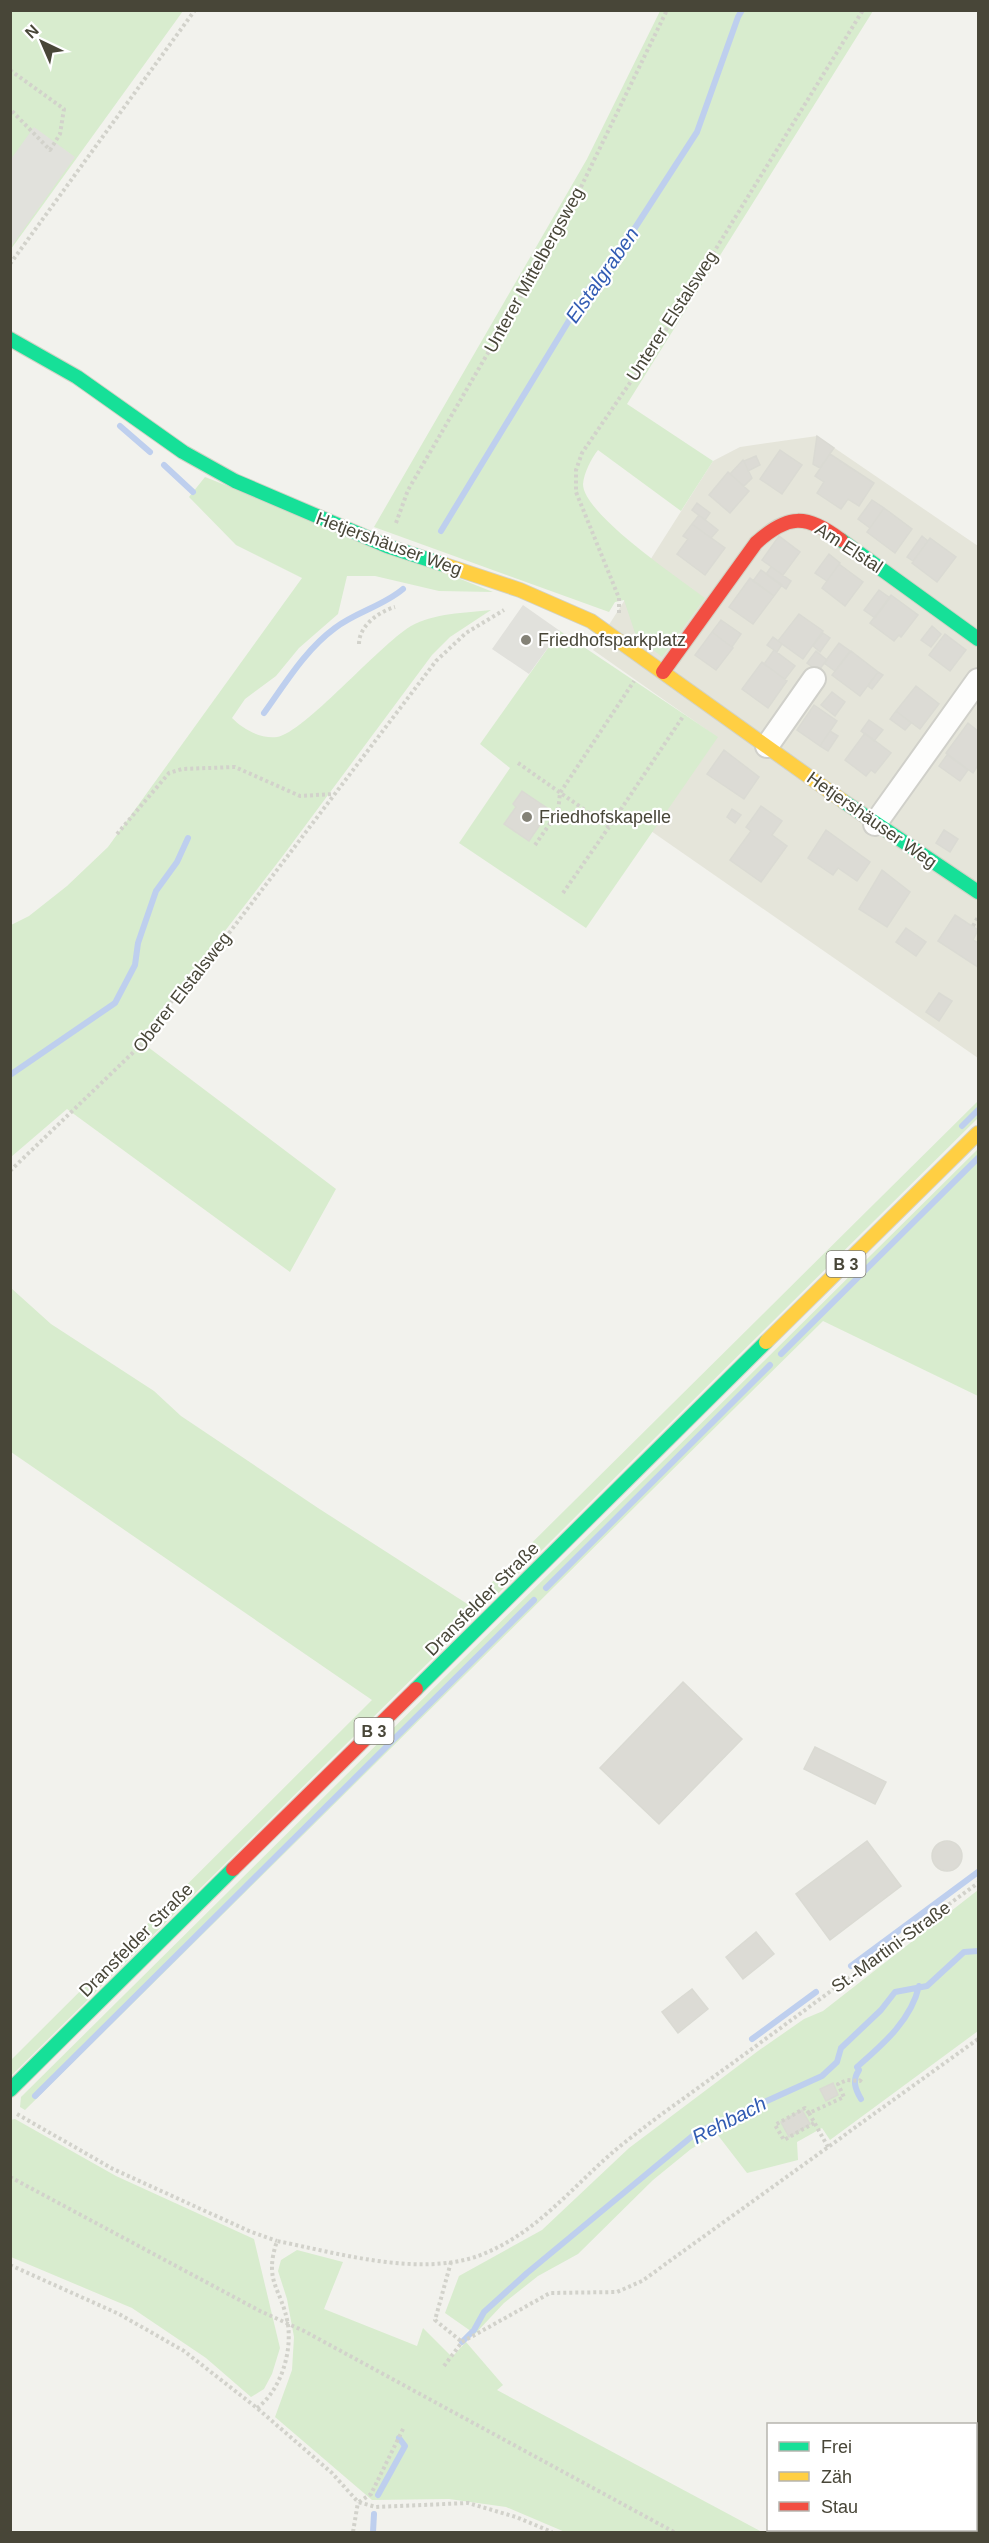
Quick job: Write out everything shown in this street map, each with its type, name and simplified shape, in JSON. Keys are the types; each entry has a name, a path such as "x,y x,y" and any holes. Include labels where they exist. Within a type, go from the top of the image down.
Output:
{"street":[{"name":"Hetjershäuser Weg","path":"10,339 77,377 183,452 235,481 387,546 552,603 591,621 875,824 978,892"},
{"name":"Am Elstal","path":"663,672 765,532 788,521 804,521 836,536 978,639"},
{"path":"767,747 814,679"},
{"path":"875,824 978,680"},
{"name":"Dransfelder Straße","path":"10,2090 978,1133"}],"path":[{"name":"Unterer Mittelbergsweg","path":"395,526 408,490 562,226 667,10"},
{"name":"Unterer Elstalsweg","path":"620,640 618,598 576,492 576,470 582,453 663,333 863,10"},
{"path":"10,264 194,11"},
{"path":"10,70 64,109 60,134 50,150 10,109"},
{"path":"359,644 359,636 367,625 383,610 395,607"},
{"name":"Oberer Elstalsweg","path":"10,1171 135,1053 172,1001 223,941 436,661 466,633 506,609"},
{"path":"535,844 558,812 560,793 648,661"},
{"path":"563,893 696,696"},
{"path":"519,763 609,827"},
{"path":"117,834 169,773 182,769 235,767 300,796 334,794"},
{"path":"973,926 978,917"},
{"name":"St.-Martini-Straße","path":"10,2109 20,2117 113,2169 249,2231 277,2241 362,2258 420,2264 452,2262 478,2256 532,2228 624,2143 978,1882"},
{"path":"444,2366 462,2342 550,2292 617,2292 642,2281 978,2039"},
{"path":"809,2114 844,2097 838,2084 847,2080 860,2081 862,2078"},
{"path":"814,2123 784,2140 775,2125 805,2108 809,2114 828,2147"},
{"path":"10,2177 674,2532"},
{"path":"257,2408 269,2399 280,2380 288,2342 288,2324 271,2278 271,2258 277,2241"},
{"path":"452,2262 435,2320 462,2342"},
{"path":"10,2265 119,2314 184,2351 257,2408 332,2474 358,2502 375,2507 468,2503 516,2517 552,2532"},
{"path":"353,2532 358,2502 371,2494 404,2427"}],"shaded area":[{"path":"34,127 75,157 11,247 11,159"},
{"path":"817,436 978,546 978,1058 651,831 717,737 593,650 713,461 740,447"},
{"name":"Friedhofsparkplatz","path":"523,605 560,631 529,674 492,649"}],"green space":[{"path":"10,11 183,11 11,249 10,249"},
{"path":"660,11 873,11 627,404 713,461 681,511 598,450 585,475 583,484 587,497 599,512 635,545 705,598 662,657 636,636 624,600 615,602 609,612 374,527 587,159"},
{"path":"205,477 493,592 439,591 375,576 347,576 338,614 299,648 276,676 245,699 232,718 241,726 264,736 277,737 289,732 305,721 380,651 411,626 440,616 491,610 450,637 432,655 282,857 140,1041 336,1189 290,1272 67,1109 11,1157 11,925 29,916 67,886 108,847 302,578 236,545 189,497"},
{"path":"560,631 718,737 586,928 459,843 510,768 480,744"},
{"path":"978,1101 978,1118 11,2076 11,2060 372,1700 11,1452 11,1288 51,1324 154,1391 181,1416 469,1605"},
{"path":"978,1149 978,1396 823,1321 25,2110 20,2107 21,2097"},
{"path":"978,1890 978,2031 830,2140 822,2128 797,2142 798,2160 747,2173 717,2134 691,2149 653,2180 578,2254 538,2276 504,2303 475,2334 445,2313 459,2276 542,2230 629,2148 758,2051 804,2019 823,2011"},
{"path":"15,2119 116,2176 254,2239 280,2348 272,2374 264,2389 251,2397 206,2358 132,2308 11,2257 10,2120"},
{"path":"297,2250 343,2262 324,2309 417,2346 423,2328 452,2357 466,2342 503,2385 497,2390 762,2532 565,2532 506,2507 449,2499 372,2500 275,2417 292,2370 294,2337 287,2299 278,2271 281,2260"}],"building":[{"path":"817,436 834,448 820,468 813,464"},
{"path":"780,450 802,465 782,494 760,479"},
{"path":"830,454 874,483 859,506 848,499 841,509 817,493 824,482 815,476"},
{"path":"756,456 760,465 748,471 744,461"},
{"path":"743,460 752,478 744,486 730,474"},
{"path":"728,472 749,491 730,513 709,495"},
{"path":"872,500 884,508 870,528 858,519"},
{"path":"697,503 710,513 705,520 692,510"},
{"path":"884,508 912,529 895,553 867,532"},
{"path":"699,515 718,530 711,538 692,524"},
{"path":"692,524 725,548 705,575 677,554 688,539 683,536"},
{"path":"779,536 800,552 783,575 762,560"},
{"path":"922,536 928,541 913,561 907,557"},
{"path":"930,538 956,557 937,582 912,563"},
{"path":"829,554 840,563 827,581 815,573"},
{"path":"839,564 863,582 845,606 822,588"},
{"path":"771,567 791,581 786,589 766,574"},
{"path":"761,570 782,585 774,596 753,581"},
{"path":"750,578 774,596 753,624 729,607"},
{"path":"879,590 890,598 875,618 864,610"},
{"path":"891,595 918,615 901,637 899,635 894,641 870,623"},
{"path":"799,614 823,631 803,659 778,641"},
{"path":"721,620 741,634 732,647 712,632"},
{"path":"932,626 941,634 931,647 921,640"},
{"path":"712,632 733,648 716,670 695,655"},
{"path":"823,633 830,638 820,652 813,646"},
{"path":"945,634 966,650 950,671 929,655"},
{"path":"773,637 782,644 777,652 767,645"},
{"path":"839,643 850,651 835,671 824,663"},
{"path":"774,650 795,666 785,679 764,664"},
{"path":"816,651 827,660 818,671 807,663"},
{"path":"851,651 878,672 860,696 832,675"},
{"path":"762,662 787,681 768,708 742,689"},
{"path":"878,672 883,675 872,689 868,686"},
{"path":"916,686 939,704 920,729 896,711"},
{"path":"832,692 845,702 835,716 821,705"},
{"path":"814,705 837,721 820,746 797,730"},
{"path":"896,711 911,723 905,730 890,719"},
{"path":"869,720 883,730 874,741 861,731"},
{"path":"968,723 978,731 978,765 973,773 946,753"},
{"path":"830,731 838,736 828,751 820,746"},
{"path":"865,733 891,753 875,773 871,770 866,776 845,760"},
{"path":"724,750 759,777 744,799 707,774"},
{"path":"947,755 968,770 960,781 939,766"},
{"name":"Friedhofskapelle","path":"522,791 550,810 529,841 504,824 516,807 513,804"},
{"path":"761,806 782,821 772,835 787,846 761,882 730,860 751,831 746,827"},
{"path":"732,809 741,815 735,823 727,817"},
{"path":"826,830 870,862 857,881 838,868 833,875 808,858"},
{"path":"944,830 958,839 950,852 936,843"},
{"path":"882,870 910,892 887,927 859,909"},
{"path":"955,915 978,930 973,940 978,943 978,967 938,941"},
{"path":"906,928 926,942 916,956 896,942"},
{"path":"939,993 952,1001 939,1021 926,1012"},
{"path":"683,1682 742,1739 659,1824 600,1768"},
{"path":"815,1747 886,1782 875,1804 804,1769"},
{"path":"867,1841 901,1886 830,1940 796,1894"},
{"path":"947,1841 958,1845 962,1856 958,1867 947,1871 936,1867 932,1856 936,1845"},
{"path":"756,1932 774,1954 743,1979 726,1957"},
{"path":"692,1989 708,2009 678,2033 662,2012"},
{"path":"833,2083 838,2095 826,2101 820,2089"},
{"path":"802,2110 810,2124 789,2137 781,2122"}],"waterway":[{"name":"Elstalgraben","path":"441,531 587,291 620,251 697,132 742,10"},
{"path":"120,426 150,452"},
{"path":"164,465 193,492"},
{"name":"Elstalgraben","path":"264,713 296,668 324,637 343,622 387,600 403,589"},
{"name":"Elstalgraben","path":"10,1075 115,1003 135,965 138,943 156,891 177,862 188,838"},
{"path":"962,1126 978,1110"},
{"path":"781,1354 978,1158"},
{"path":"546,1588 770,1365"},
{"path":"35,2096 534,1600"},
{"path":"851,1966 978,1872"},
{"name":"Rehbach","path":"462,2342 474,2330 484,2312 527,2273 696,2133 822,2076 837,2062 841,2048 881,2010 895,1992 927,1986 964,1952 978,1951"},
{"path":"861,2099 855,2084 859,2070 857,2067 885,2041 902,2021 915,1999 919,1986"},
{"path":"752,2039 816,1992"},
{"name":"Rehbach","path":"378,2495 405,2446 399,2438"},
{"name":"Rehbach","path":"373,2532 374,2514"}],"traffic: fast":[{"path":"10,339 77,377 183,452 235,481 387,546 445,565"},
{"path":"841,540 978,639"},
{"path":"843,801 978,892"},
{"path":"416,1689 766,1342"},
{"path":"10,2090 233,1869"}],"traffic: slow":[{"path":"445,565 520,590 591,621 843,801"},
{"path":"766,1342 978,1133"}],"traffic: jam":[{"path":"663,672 756,543 767,533 788,522 797,521 817,525 841,540"},
{"path":"233,1869 416,1689"}],"place":[{"name":"Friedhofsparkplatz","path":"526,640"},
{"name":"Friedhofskapelle","path":"527,817"}]}
